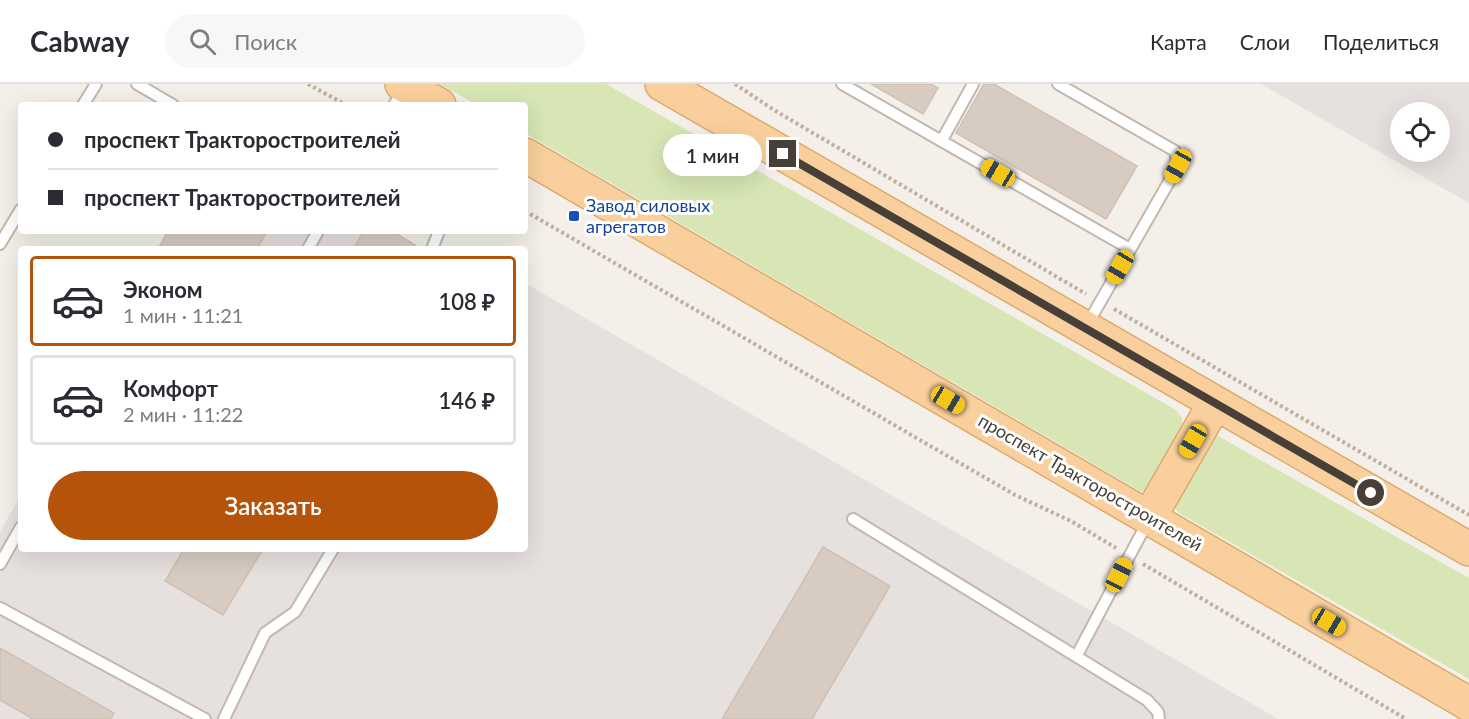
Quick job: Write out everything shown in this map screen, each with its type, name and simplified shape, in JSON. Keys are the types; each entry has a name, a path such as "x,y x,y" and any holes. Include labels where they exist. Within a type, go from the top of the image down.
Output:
{"main road":[{"path":"662,84 1469,549"},
{"path":"401,92 430,102"},
{"name":"проспект Тракторостроителей","path":"528,157 1469,704"},
{"path":"1149,518 1215,403"}],"lane":[{"path":"85,102 96,84"},
{"path":"137,84 168,102"},
{"path":"842,84 1130,249"},
{"path":"942,140 974,84"},
{"path":"1058,84 1175,151 1178,166 1085,327"},
{"path":"0,244 18,214"},
{"path":"1077,655 1149,518"},
{"path":"854,519 1147,700 1158,712 1159,719"},
{"path":"0,564 18,532"},
{"path":"224,719 265,633 295,612 331,552"},
{"path":"0,608 206,719"}],"path":[{"path":"309,84 341,102"},
{"path":"735,84 774,110 1081,291"},
{"path":"528,213 1015,495 1071,521 1123,552"},
{"path":"1112,308 1469,514"},
{"path":"1147,566 1406,719"}],"shaded area":[{"path":"1261,84 1469,84 1469,203 1397,162 1450,162 1450,102 1390,102 1390,158"},
{"path":"166,234 397,234 418,246 160,246"},
{"path":"528,285 1278,719 0,719 0,532 18,500 18,552 528,552"}],"green space":[{"path":"440,84 606,84 1176,410 1182,418 1182,424 1155,488 1149,492 1140,491 528,135 528,102 472,102"},
{"path":"1218,436 1469,578 1469,679 1179,513 1173,505 1210,437"}],"building":[{"path":"871,84 931,84 938,88 923,114"},
{"path":"984,84 994,84 1137,166 1106,219 956,133"},
{"path":"166,234 265,234 259,246 160,246"},
{"path":"362,234 397,234 415,245 414,246 355,246"},
{"path":"823,547 890,586 812,719 722,719"},
{"path":"182,552 261,552 223,615 165,581"},
{"path":"0,648 114,713 111,719 33,719 0,700"}],"place":[{"name":"Завод силовых агрегатов","path":"574,216"}],"route":[{"path":"783,154 1371,493"}]}
